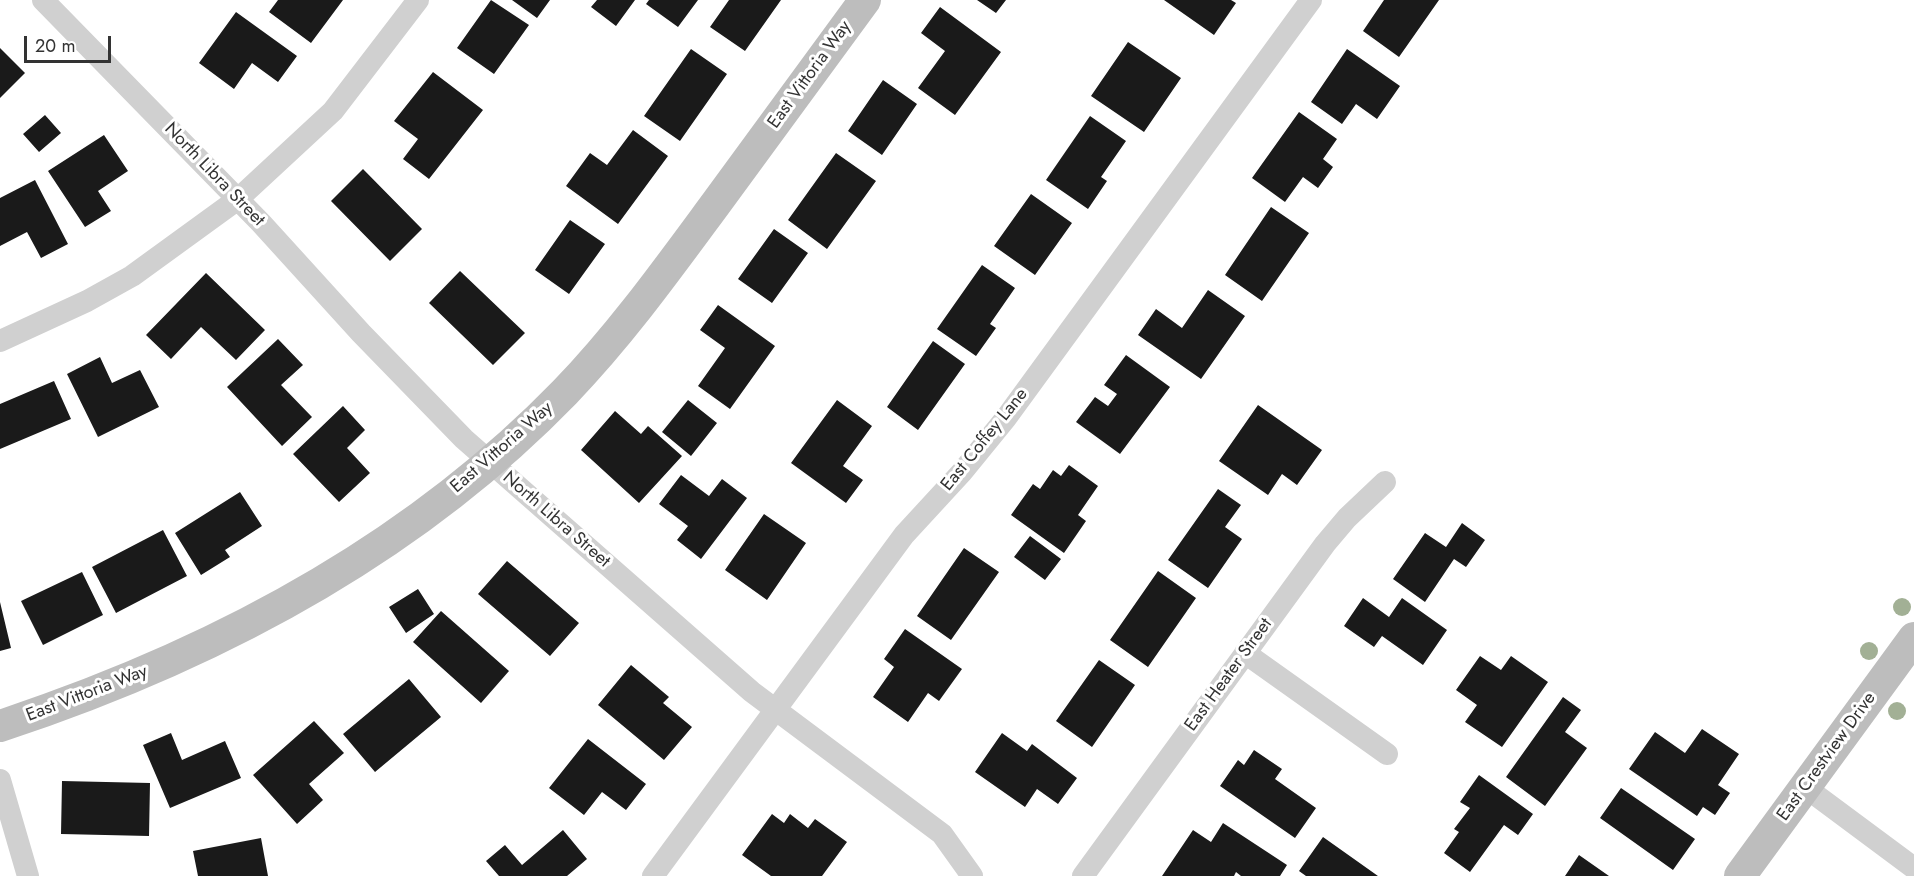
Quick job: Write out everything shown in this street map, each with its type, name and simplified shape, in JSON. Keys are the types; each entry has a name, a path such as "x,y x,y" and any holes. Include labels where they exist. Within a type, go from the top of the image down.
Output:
{"street":[{"name":"North Libra Street","path":"44,0 238,199 361,333 464,439 774,709 942,834 972,876"},
{"path":"0,341 78,305 132,276 238,199 333,111 418,0"},
{"name":"East Vittoria Way","path":"0,726 72,702 135,676 265,615 337,574 409,525 489,461 565,392 616,335 666,273 865,0"},
{"name":"East Coffey Lane","path":"653,876 904,535 962,472 1006,418 1311,0"},
{"name":"East Heater Street","path":"1083,876 1332,535 1385,482"},
{"name":"East Crestview Drive","path":"1740,876 1914,638"},
{"path":"1245,653 1386,754"},
{"path":"0,780 28,876"},
{"path":"1805,787 1914,868"}],"building":[{"path":"278,0 343,0 311,43 269,12"},
{"path":"491,0 529,25 494,74 457,48"},
{"path":"512,0 550,0 537,18"},
{"path":"597,0 635,0 616,26 591,7"},
{"path":"649,0 698,0 678,27 646,4"},
{"path":"729,0 781,0 745,51 710,27"},
{"path":"977,0 1006,0 996,13"},
{"path":"1164,0 1231,0 1236,3 1214,35"},
{"path":"1384,0 1439,0 1399,57 1363,31"},
{"path":"940,7 1001,52 955,115 918,88 945,51 921,33"},
{"path":"236,12 297,56 278,82 252,63 234,89 199,63"},
{"path":"1128,42 1181,78 1144,132 1091,96"},
{"path":"0,48 25,73 0,98"},
{"path":"691,49 727,74 680,141 644,116"},
{"path":"1347,49 1400,86 1377,119 1356,104 1342,124 1311,102"},
{"path":"433,72 483,110 429,179 403,159 418,139 394,121"},
{"path":"883,80 917,104 882,155 848,131"},
{"path":"1299,112 1337,139 1323,159 1333,167 1318,188 1303,177 1285,202 1252,178"},
{"path":"45,115 61,133 39,152 23,134"},
{"path":"1090,116 1126,141 1101,177 1107,181 1088,209 1046,180"},
{"path":"633,130 668,156 618,224 566,186 590,153 607,165"},
{"path":"104,135 128,171 98,191 111,211 85,227 48,171"},
{"path":"836,153 876,181 827,249 788,220"},
{"path":"363,169 422,229 390,261 331,201"},
{"path":"35,180 68,244 41,258 27,232 0,246 0,198"},
{"path":"1031,194 1072,223 1035,275 994,246"},
{"path":"1271,207 1309,233 1262,301 1225,275"},
{"path":"570,220 605,244 569,294 535,270"},
{"path":"774,229 808,253 772,303 738,279"},
{"path":"982,265 1015,288 990,324 996,328 976,356 937,329"},
{"path":"460,271 525,333 493,365 429,303"},
{"path":"206,273 265,330 236,360 201,327 171,359 146,335"},
{"path":"1208,290 1245,316 1201,379 1138,335 1156,309 1182,328"},
{"path":"718,305 775,346 730,409 698,386 725,348 700,330"},
{"path":"278,339 303,365 281,385 312,417 282,446 227,387"},
{"path":"933,341 965,364 918,430 887,407"},
{"path":"1126,355 1170,387 1120,454 1076,422 1095,397 1108,406 1117,394 1104,385"},
{"path":"100,357 112,383 140,370 159,407 98,437 67,374"},
{"path":"54,381 71,419 0,449 0,404"},
{"path":"688,400 717,423 691,456 662,432"},
{"path":"837,400 872,426 843,466 863,480 846,503 791,463"},
{"path":"1258,405 1322,450 1297,485 1282,474 1268,495 1219,461"},
{"path":"343,406 365,430 347,448 370,473 339,502 293,454"},
{"path":"615,411 641,434 648,426 682,456 639,503 581,450"},
{"path":"1069,465 1098,486 1078,515 1086,521 1064,553 1011,515 1033,484 1040,489 1053,470 1061,476"},
{"path":"681,475 709,496 722,479 747,498 701,559 677,540 688,526 659,504"},
{"path":"1218,489 1241,505 1225,527 1242,539 1208,588 1168,560"},
{"path":"240,492 262,526 225,550 230,557 201,575 175,533"},
{"path":"764,514 806,543 767,600 725,570"},
{"path":"1462,523 1485,540 1466,567 1454,559 1425,602 1393,579 1425,533 1446,547"},
{"path":"163,530 187,576 116,613 92,567"},
{"path":"1030,536 1061,559 1045,580 1014,557"},
{"path":"964,548 999,572 951,640 917,616"},
{"path":"507,561 579,623 550,656 478,594"},
{"path":"1158,571 1196,598 1148,667 1110,640"},
{"path":"82,572 103,615 43,645 21,601"},
{"path":"418,589 434,614 406,633 389,607"},
{"path":"1363,598 1389,617 1402,598 1447,630 1423,665 1382,636 1374,647 1344,626"},
{"path":"0,602 11,648 0,651"},
{"path":"441,611 509,671 481,703 413,642"},
{"path":"905,629 962,669 939,701 928,693 908,722 873,697 894,667 884,659"},
{"path":"1480,656 1501,670 1511,656 1548,682 1502,747 1465,722 1477,705 1456,690"},
{"path":"1099,660 1135,685 1092,747 1056,721"},
{"path":"631,665 669,697 663,703 692,727 664,760 598,705"},
{"path":"409,679 441,717 375,772 343,734"},
{"path":"1563,697 1581,710 1565,732 1587,748 1545,806 1506,777"},
{"path":"314,721 344,753 309,784 323,800 297,824 253,775"},
{"path":"1702,729 1739,754 1718,785 1730,793 1715,815 1703,807 1697,816 1629,769 1655,732 1685,753"},
{"path":"171,733 182,760 225,741 241,778 170,808 143,745"},
{"path":"1002,733 1027,751 1032,744 1077,778 1058,804 1037,789 1025,807 975,772"},
{"path":"588,739 646,784 626,810 602,792 584,815 549,788"},
{"path":"1254,750 1282,769 1275,779 1316,808 1295,838 1220,786 1238,760 1244,765"},
{"path":"1479,775 1533,814 1518,835 1504,825 1470,872 1444,853 1459,832 1454,829 1470,808 1460,802"},
{"path":"62,781 150,783 149,836 61,834"},
{"path":"1621,788 1695,839 1673,870 1600,818"},
{"path":"772,814 784,823 790,814 808,828 815,819 847,842 822,876 771,876 742,855"},
{"path":"1223,823 1287,865 1280,876 1241,876 1236,872 1234,876 1162,876 1193,830 1211,842"},
{"path":"563,830 587,859 567,876 499,876 486,861 505,845 522,865"},
{"path":"1323,837 1378,876 1306,876 1299,871"},
{"path":"261,838 268,876 198,876 193,851"},
{"path":"1579,855 1609,876 1565,876"}]}
